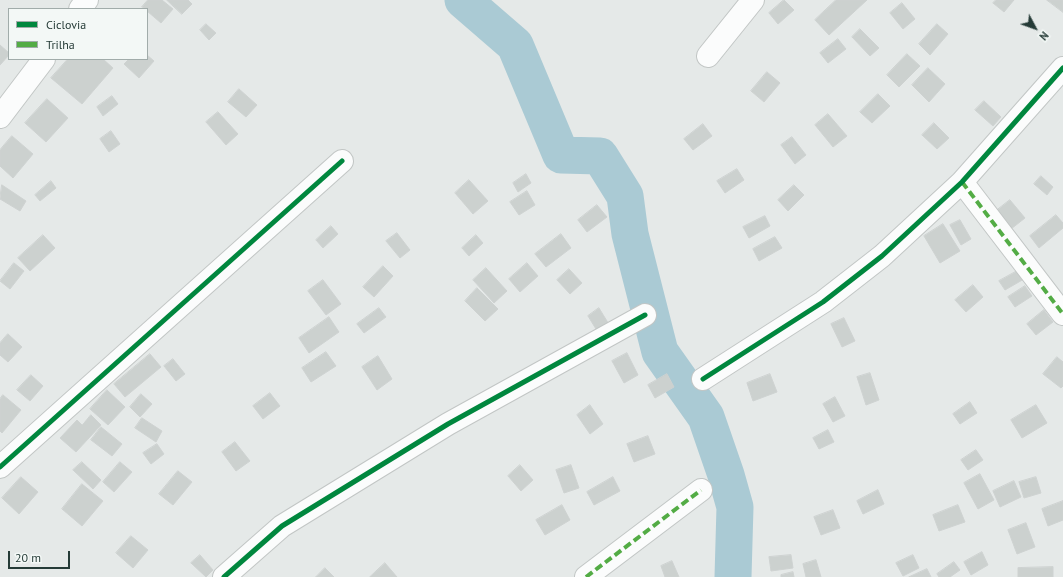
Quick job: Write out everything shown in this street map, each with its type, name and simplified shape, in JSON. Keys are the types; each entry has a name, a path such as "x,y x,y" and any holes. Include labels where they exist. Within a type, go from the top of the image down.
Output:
{"street":[{"path":"81,8 87,0"},
{"path":"708,56 753,0"},
{"path":"0,117 43,60"},
{"path":"703,379 823,302 882,256 962,182 1063,68"},
{"path":"0,467 342,161"},
{"path":"962,182 1063,314"},
{"path":"224,577 282,526 448,424 645,316"},
{"path":"586,577 701,490"}],"building":[{"path":"148,0 162,0 173,9 161,23 148,12 148,8 142,7"},
{"path":"167,0 188,0 192,4 182,14"},
{"path":"784,0 794,10 778,24 769,13"},
{"path":"836,0 867,0 829,35 815,20"},
{"path":"996,0 1014,0 1004,12 993,3"},
{"path":"1047,0 1063,0 1063,12"},
{"path":"902,3 915,19 903,29 890,13"},
{"path":"206,24 216,33 209,40 200,30"},
{"path":"937,24 948,34 930,55 919,44"},
{"path":"860,29 879,48 870,56 852,37"},
{"path":"838,39 846,49 828,63 820,53"},
{"path":"0,45 8,52 8,56 0,65"},
{"path":"907,54 920,66 899,87 887,75"},
{"path":"148,56 154,61 139,78 124,64 128,60 148,60"},
{"path":"67,60 104,60 113,68 82,104 51,78"},
{"path":"928,68 945,84 929,102 912,85"},
{"path":"767,72 780,83 764,102 751,91"},
{"path":"239,89 257,105 246,117 228,102"},
{"path":"878,94 890,106 872,123 860,112"},
{"path":"112,96 118,104 103,116 97,107"},
{"path":"47,99 68,118 46,142 25,123"},
{"path":"984,101 1001,117 993,126 975,110"},
{"path":"218,112 238,134 226,145 206,122"},
{"path":"828,114 847,136 833,147 815,125"},
{"path":"934,123 949,138 937,149 922,135"},
{"path":"703,124 712,136 693,150 684,139"},
{"path":"111,131 120,144 109,152 100,139"},
{"path":"12,136 33,154 13,178 0,166 0,150"},
{"path":"792,137 806,155 795,164 781,145"},
{"path":"737,169 744,180 725,193 717,181"},
{"path":"526,174 531,183 518,192 513,183"},
{"path":"1041,176 1053,187 1047,195 1034,184"},
{"path":"469,180 488,201 473,214 455,193"},
{"path":"51,181 56,188 40,201 35,195"},
{"path":"2,185 26,201 20,211 0,199"},
{"path":"794,185 804,195 788,211 778,200"},
{"path":"527,191 535,205 519,215 510,202"},
{"path":"1010,200 1025,218 1011,229 996,211"},
{"path":"597,205 607,217 587,232 578,220"},
{"path":"1056,215 1063,223 1063,228 1039,248 1030,236"},
{"path":"765,216 770,226 749,238 743,227"},
{"path":"960,220 971,239 961,245 950,225"},
{"path":"943,224 960,251 940,263 924,236"},
{"path":"331,226 338,234 323,248 316,240"},
{"path":"397,233 410,250 400,258 386,241"},
{"path":"561,234 571,248 546,267 535,254"},
{"path":"43,235 55,248 30,271 18,258"},
{"path":"476,235 483,243 469,256 462,248"},
{"path":"775,237 782,248 759,261 753,249"},
{"path":"14,263 24,271 10,289 0,281"},
{"path":"527,263 538,276 520,292 509,279"},
{"path":"383,266 393,276 374,297 363,287"},
{"path":"486,268 507,291 494,303 473,280"},
{"path":"569,269 582,283 570,294 557,280"},
{"path":"1019,270 1024,279 1005,290 999,281"},
{"path":"323,280 341,304 326,315 308,291"},
{"path":"973,285 983,297 966,312 955,300"},
{"path":"1025,286 1032,296 1015,307 1008,297"},
{"path":"477,288 498,309 485,321 465,301"},
{"path":"379,308 386,317 364,333 357,324"},
{"path":"599,308 610,326 599,334 588,316"},
{"path":"1044,310 1053,322 1036,335 1027,324"},
{"path":"329,317 339,332 309,353 299,338"},
{"path":"844,318 855,341 842,347 831,324"},
{"path":"8,334 22,347 8,362 0,355 0,343"},
{"path":"326,352 336,366 311,382 302,368"},
{"path":"627,353 638,375 624,383 612,361"},
{"path":"150,354 161,367 125,397 114,384"},
{"path":"378,356 392,379 377,390 362,367"},
{"path":"1057,357 1063,362 1063,386 1061,388 1043,374"},
{"path":"173,359 185,374 176,381 164,366"},
{"path":"870,373 879,400 866,405 857,377"},
{"path":"667,374 674,387 655,398 648,385"},
{"path":"770,374 777,392 753,401 747,383"},
{"path":"31,375 43,386 30,401 17,390"},
{"path":"107,390 125,407 108,425 90,409"},
{"path":"270,393 280,406 263,419 253,406"},
{"path":"141,394 152,404 140,417 130,407"},
{"path":"3,395 21,410 2,433 0,431 0,399"},
{"path":"835,397 845,416 833,422 823,404"},
{"path":"970,402 977,413 960,424 953,414"},
{"path":"590,405 603,424 590,434 577,415"},
{"path":"1036,405 1047,423 1022,438 1011,420"},
{"path":"91,415 101,425 76,452 60,438 77,420 82,425"},
{"path":"142,418 162,431 156,442 135,428"},
{"path":"101,427 122,444 112,456 91,440"},
{"path":"828,430 834,442 819,449 813,438"},
{"path":"648,436 655,454 634,462 627,444"},
{"path":"235,442 250,461 236,471 222,452"},
{"path":"157,444 164,454 151,464 143,453"},
{"path":"976,450 983,460 968,470 961,460"},
{"path":"82,462 101,480 93,489 73,470"},
{"path":"120,462 132,472 114,492 103,482"},
{"path":"520,465 533,480 521,491 508,476"},
{"path":"571,465 579,488 564,493 556,470"},
{"path":"178,471 192,482 173,505 159,494"},
{"path":"980,474 994,500 978,509 964,483"},
{"path":"21,477 38,492 19,514 2,498"},
{"path":"613,477 620,491 594,505 587,492"},
{"path":"1036,477 1041,493 1024,498 1019,482"},
{"path":"1014,481 1021,497 1000,507 993,491"},
{"path":"82,484 103,501 82,526 62,509"},
{"path":"878,490 884,504 863,514 857,501"},
{"path":"1063,501 1063,520 1048,526 1042,509"},
{"path":"562,505 570,520 545,535 536,520"},
{"path":"958,505 965,522 939,531 933,515"},
{"path":"833,510 840,528 821,535 814,517"},
{"path":"1026,523 1035,547 1017,554 1008,530"},
{"path":"131,536 148,550 133,568 116,553"},
{"path":"982,552 988,565 971,575 964,562"},
{"path":"200,555 213,570 206,577 191,563"},
{"path":"791,555 793,568 771,571 769,557"},
{"path":"913,555 919,568 903,576 896,563"},
{"path":"816,560 821,577 806,577 803,564"},
{"path":"672,561 679,577 665,577 661,566"},
{"path":"954,562 960,570 950,577 939,577 937,574"},
{"path":"385,563 397,577 370,577"},
{"path":"1053,567 1053,577 1018,577 1018,568"},
{"path":"325,568 334,577 316,577"},
{"path":"927,569 931,577 909,577"},
{"path":"793,572 794,577 781,577 781,575"}],"waterway":[{"path":"463,0 515,45 561,155 600,156 625,196 630,234 660,352 706,417 726,475 735,507 733,577"}],"marked path":[{"path":"962,182 1063,314"},
{"path":"586,577 701,490"}],"cycle path":[{"path":"703,379 823,302 882,256 962,182 1063,68"},
{"path":"0,467 342,161"},
{"path":"224,577 282,526 448,424 645,315"}]}
